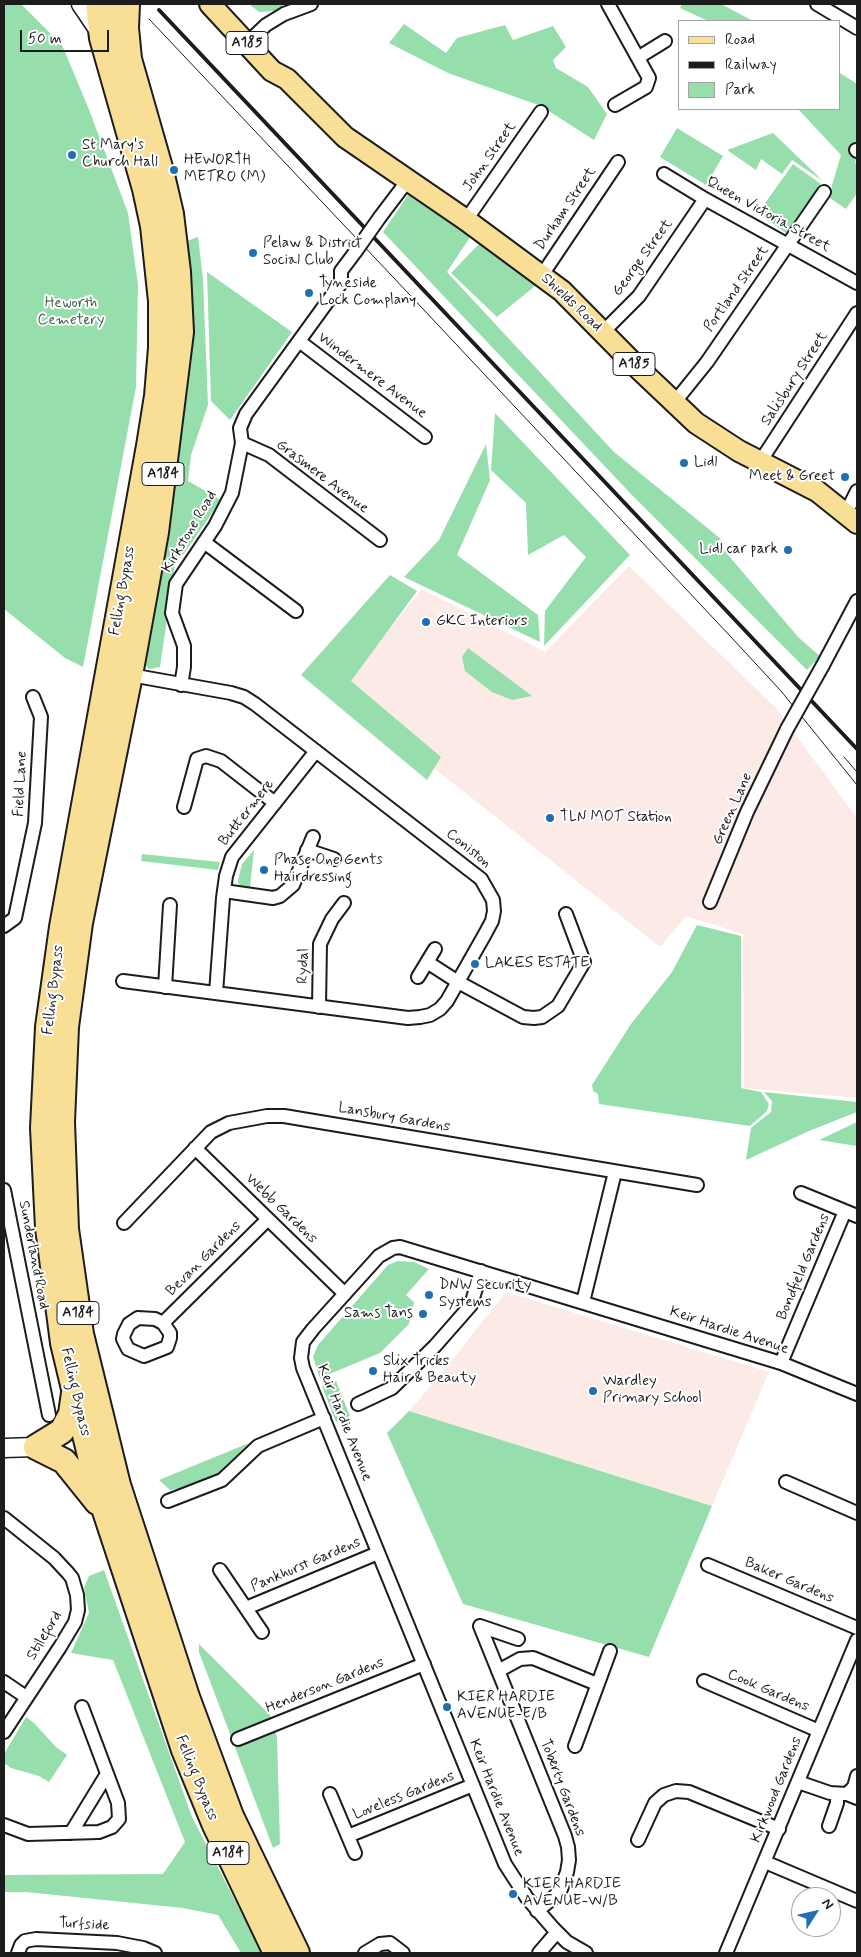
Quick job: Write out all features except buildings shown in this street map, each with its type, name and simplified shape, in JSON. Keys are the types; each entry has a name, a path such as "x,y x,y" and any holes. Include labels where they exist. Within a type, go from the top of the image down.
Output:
{"highway":[{"name":"Felling Bypass","path":"98,4 101,35 135,154 153,226 161,300 161,348 157,396 119,674 80,923 66,1028 62,1122 66,1229 81,1334 118,1485 187,1698 231,1816 297,1953"},
{"name":"Felling Bypass","path":"127,4 126,28 129,59 161,171 171,214 178,272 181,332 156,532 119,674 62,927 48,1027 43,1128 48,1228 63,1343 105,1513 184,1750 214,1823 276,1953"},
{"path":"101,35 97,62 103,86 116,123 135,154"},
{"path":"36,1446 62,1431 71,1414 74,1390"},
{"path":"36,1446 64,1461 105,1513"},
{"path":"282,1923 303,1953"}],"main road":[{"path":"81,4 101,35"},
{"path":"109,63 113,39 112,4"},
{"name":"A185","path":"210,4 251,39"},
{"name":"A185","path":"225,4 251,39"},
{"name":"Shields Road","path":"251,39 272,71 287,79 345,137 466,220 562,291 674,403 704,428 739,451 816,491 852,518"},
{"path":"4,1448 36,1446"}],"street":[{"path":"251,39 284,14 311,4"},
{"path":"608,4 648,72 648,84 646,87 615,105"},
{"path":"817,4 857,28"},
{"path":"639,57 665,42"},
{"name":"John Street","path":"466,220 541,112"},
{"name":"Durham Street","path":"542,275 618,162"},
{"name":"Queen Victoria Street","path":"664,174 705,199 857,283"},
{"name":"Kirkstone Road","path":"181,685 184,667 184,646 172,613 176,584 204,542 232,493 239,466 242,443 240,428 246,414 341,283 341,271 408,180"},
{"name":"Portland Street","path":"674,403 704,366 824,192"},
{"name":"George Street","path":"602,333 639,296 705,199"},
{"name":"Salisbury Street","path":"760,462 857,313"},
{"name":"Windermere Avenue","path":"299,341 426,436"},
{"name":"Grasmere Avenue","path":"242,443 268,455 380,540"},
{"path":"852,518 857,492"},
{"path":"204,542 296,611"},
{"name":"Green Lane","path":"710,902 747,812 787,729 857,602"},
{"name":"Coniston","path":"119,674 232,693 244,697 316,750 480,879 489,890 493,900 494,911 492,921 447,1001 440,1009 430,1015 420,1017 408,1018 123,981"},
{"name":"Field Lane","path":"4,926 15,918 36,824 41,717 33,697"},
{"name":"Buttermere","path":"216,993 224,891 226,876 232,858 316,750"},
{"path":"184,807 197,759 206,756 221,761 275,803"},
{"path":"224,891 273,898 280,896 293,885 313,837"},
{"path":"307,850 334,859"},
{"name":"Rydal","path":"319,1007 320,944 332,919 344,903"},
{"path":"166,987 170,905"},
{"path":"427,962 458,982 524,1017 542,1017 558,1006 584,962 566,914"},
{"path":"418,978 434,949"},
{"name":"Lansbury Gardens","path":"124,1223 212,1132 229,1123 267,1116 284,1116 697,1185"},
{"name":"Webb Gardens","path":"195,1148 345,1294"},
{"path":"583,1302 615,1172"},
{"name":"Sunderland Road","path":"4,1190 49,1415"},
{"name":"Bondfield Gardens","path":"801,1193 857,1216"},
{"name":"Bondfield Gardens","path":"780,1363 845,1211"},
{"name":"Bevan Gardens","path":"163,1323 268,1219"},
{"name":"Keir Hardie Avenue","path":"586,1953 557,1932 537,1911 516,1884 505,1864 304,1368 301,1350 307,1336 379,1256 393,1248 409,1249 780,1363 857,1394"},
{"path":"358,1404 392,1388 435,1346 471,1305 481,1271"},
{"path":"168,1501 222,1480 258,1446 324,1418"},
{"path":"786,1482 857,1513"},
{"name":"Stileford","path":"4,1518 54,1558 72,1578 77,1595 78,1610 75,1622 4,1732"},
{"name":"Pankhurst Gardens","path":"246,1608 378,1552"},
{"name":"Baker Gardens","path":"708,1565 857,1628"},
{"name":"Pankhurst Gardens","path":"220,1570 262,1632"},
{"name":"Toberty Gardens","path":"518,1639 480,1626 568,1847 569,1860 561,1889 537,1911"},
{"name":"Kirkwood Gardens","path":"726,1953 819,1731 852,1667 857,1640"},
{"name":"Toberty Gardens","path":"575,1746 610,1651"},
{"path":"498,1671 526,1657 533,1658 597,1684"},
{"name":"Henderson Gardens","path":"238,1739 424,1664"},
{"name":"Cook Gardens","path":"704,1681 819,1731"},
{"path":"4,1682 26,1697"},
{"path":"4,1825 28,1834 99,1832 112,1828 119,1818 118,1803 82,1707"},
{"path":"71,1833 107,1774"},
{"path":"829,1826 837,1803 854,1787 857,1776"},
{"path":"798,1782 830,1793 847,1795"},
{"name":"Loveless Gardens","path":"348,1836 473,1785"},
{"path":"638,1840 655,1803 664,1795 676,1791 689,1792 779,1829"},
{"path":"330,1794 355,1853"},
{"path":"765,1862 857,1901"},
{"path":"539,1953 557,1932"},
{"name":"Turfside","path":"18,1953 25,1941 36,1939 117,1943 143,1948 155,1953"},
{"path":"366,1953 380,1944 390,1943 402,1953"}],"shaded area":[{"path":"629,566 775,707 857,818 857,1098 744,1088 743,934 686,916 660,947 338,692 422,589 545,652"},
{"name":"Wardley Primary School","path":"506,1292 769,1372 712,1506 409,1411"}],"green space":[{"name":"Heworth Cemetery","path":"4,4 21,4 62,45 88,107 128,213 138,285 136,387 83,667 65,658 4,609"},
{"path":"249,4 286,4 274,11 259,12"},
{"path":"682,4 721,4 751,20 706,20 680,8"},
{"path":"404,24 446,53 457,38 505,25 513,40 553,26 566,47 553,60 556,68 588,87 607,114 594,140 541,106 448,73 389,43"},
{"path":"841,74 857,84 857,146 852,152 857,157 855,162 857,166 857,193 846,209 830,198 841,155 799,110 841,110"},
{"path":"677,128 723,156 706,185 660,157"},
{"path":"773,133 823,181 792,160 782,174 761,159 756,170 727,150"},
{"path":"793,164 821,184 786,233 758,213"},
{"path":"408,195 470,237 447,272 614,452 721,539 717,542 799,638 820,656 807,670 631,494 383,232"},
{"path":"198,237 203,279 208,405 191,455 188,481 221,500 181,558 176,557 160,667 149,669 142,662 189,362 187,241"},
{"path":"479,244 535,286 497,317 451,273"},
{"path":"207,272 292,332 230,420 211,401"},
{"path":"495,413 630,555 544,646 545,611 586,557 564,535 528,555 526,503 491,470"},
{"path":"486,444 490,480 457,555 538,615 540,642 404,577 439,540"},
{"path":"390,575 417,591 351,681 441,757 427,780 301,675"},
{"path":"468,648 532,696 512,700 492,692 465,671 462,657"},
{"path":"254,850 250,887 241,886 238,880 242,864"},
{"path":"142,854 220,862 218,870 141,861"},
{"path":"697,925 741,936 741,1088 761,1092 769,1104 767,1111 750,1126 599,1104 598,1094 593,1091 592,1085 631,1024 672,972"},
{"path":"764,1092 857,1102 857,1112 809,1131 746,1160 751,1128 771,1112 772,1101"},
{"path":"857,1122 857,1146 819,1140"},
{"path":"398,1261 414,1262 429,1269 406,1295 414,1302 409,1324 380,1353 320,1378 313,1357 318,1345 388,1265"},
{"path":"336,1381 350,1416 336,1422 322,1386"},
{"path":"409,1411 712,1506 649,1657 463,1604 387,1433"},
{"path":"249,1443 217,1474 183,1488 170,1490 159,1480"},
{"path":"104,1570 192,1817 262,1953 241,1953 218,1915 183,1908 26,1892 4,1892 4,1875 163,1874 185,1842 113,1660 71,1653 89,1613 84,1588 89,1576"},
{"path":"199,1644 270,1715 277,1737 280,1844 273,1848 199,1652"},
{"path":"26,1717 56,1747 67,1755 49,1782 39,1776 11,1768 4,1763 4,1754"}],"tram line":[{"path":"149,19 781,691 857,785"},
{"path":"844,757 857,772"}],"railway":[{"path":"159,10 857,749"}],"place":[{"name":"St Mary's Church Hall","path":"72,155"},
{"name":"HEWORTH METRO (M)","path":"174,170"},
{"name":"Pelaw & District Social Club","path":"253,253"},
{"name":"Tyneside Lock Complany","path":"309,293"},
{"name":"Lidl","path":"684,463"},
{"name":"Meet & Greet","path":"845,477"},
{"name":"Lidl car park","path":"788,550"},
{"name":"GKC Interiors","path":"426,622"},
{"name":"TLN MOT Station","path":"550,818"},
{"name":"Phase One Gents Hairdressing","path":"264,870"},
{"name":"LAKES ESTATE","path":"475,964"},
{"name":"DNW Security Systems","path":"429,1295"},
{"name":"Sams Tans","path":"423,1314"},
{"name":"Slix Tricks Hair & Beauty","path":"373,1371"},
{"name":"Wardley Primary School","path":"593,1391"},
{"name":"KIER HARDIE AVENUE-E/B","path":"447,1707"},
{"name":"KIER HARDIE AVENUE-W/B","path":"513,1894"}]}
